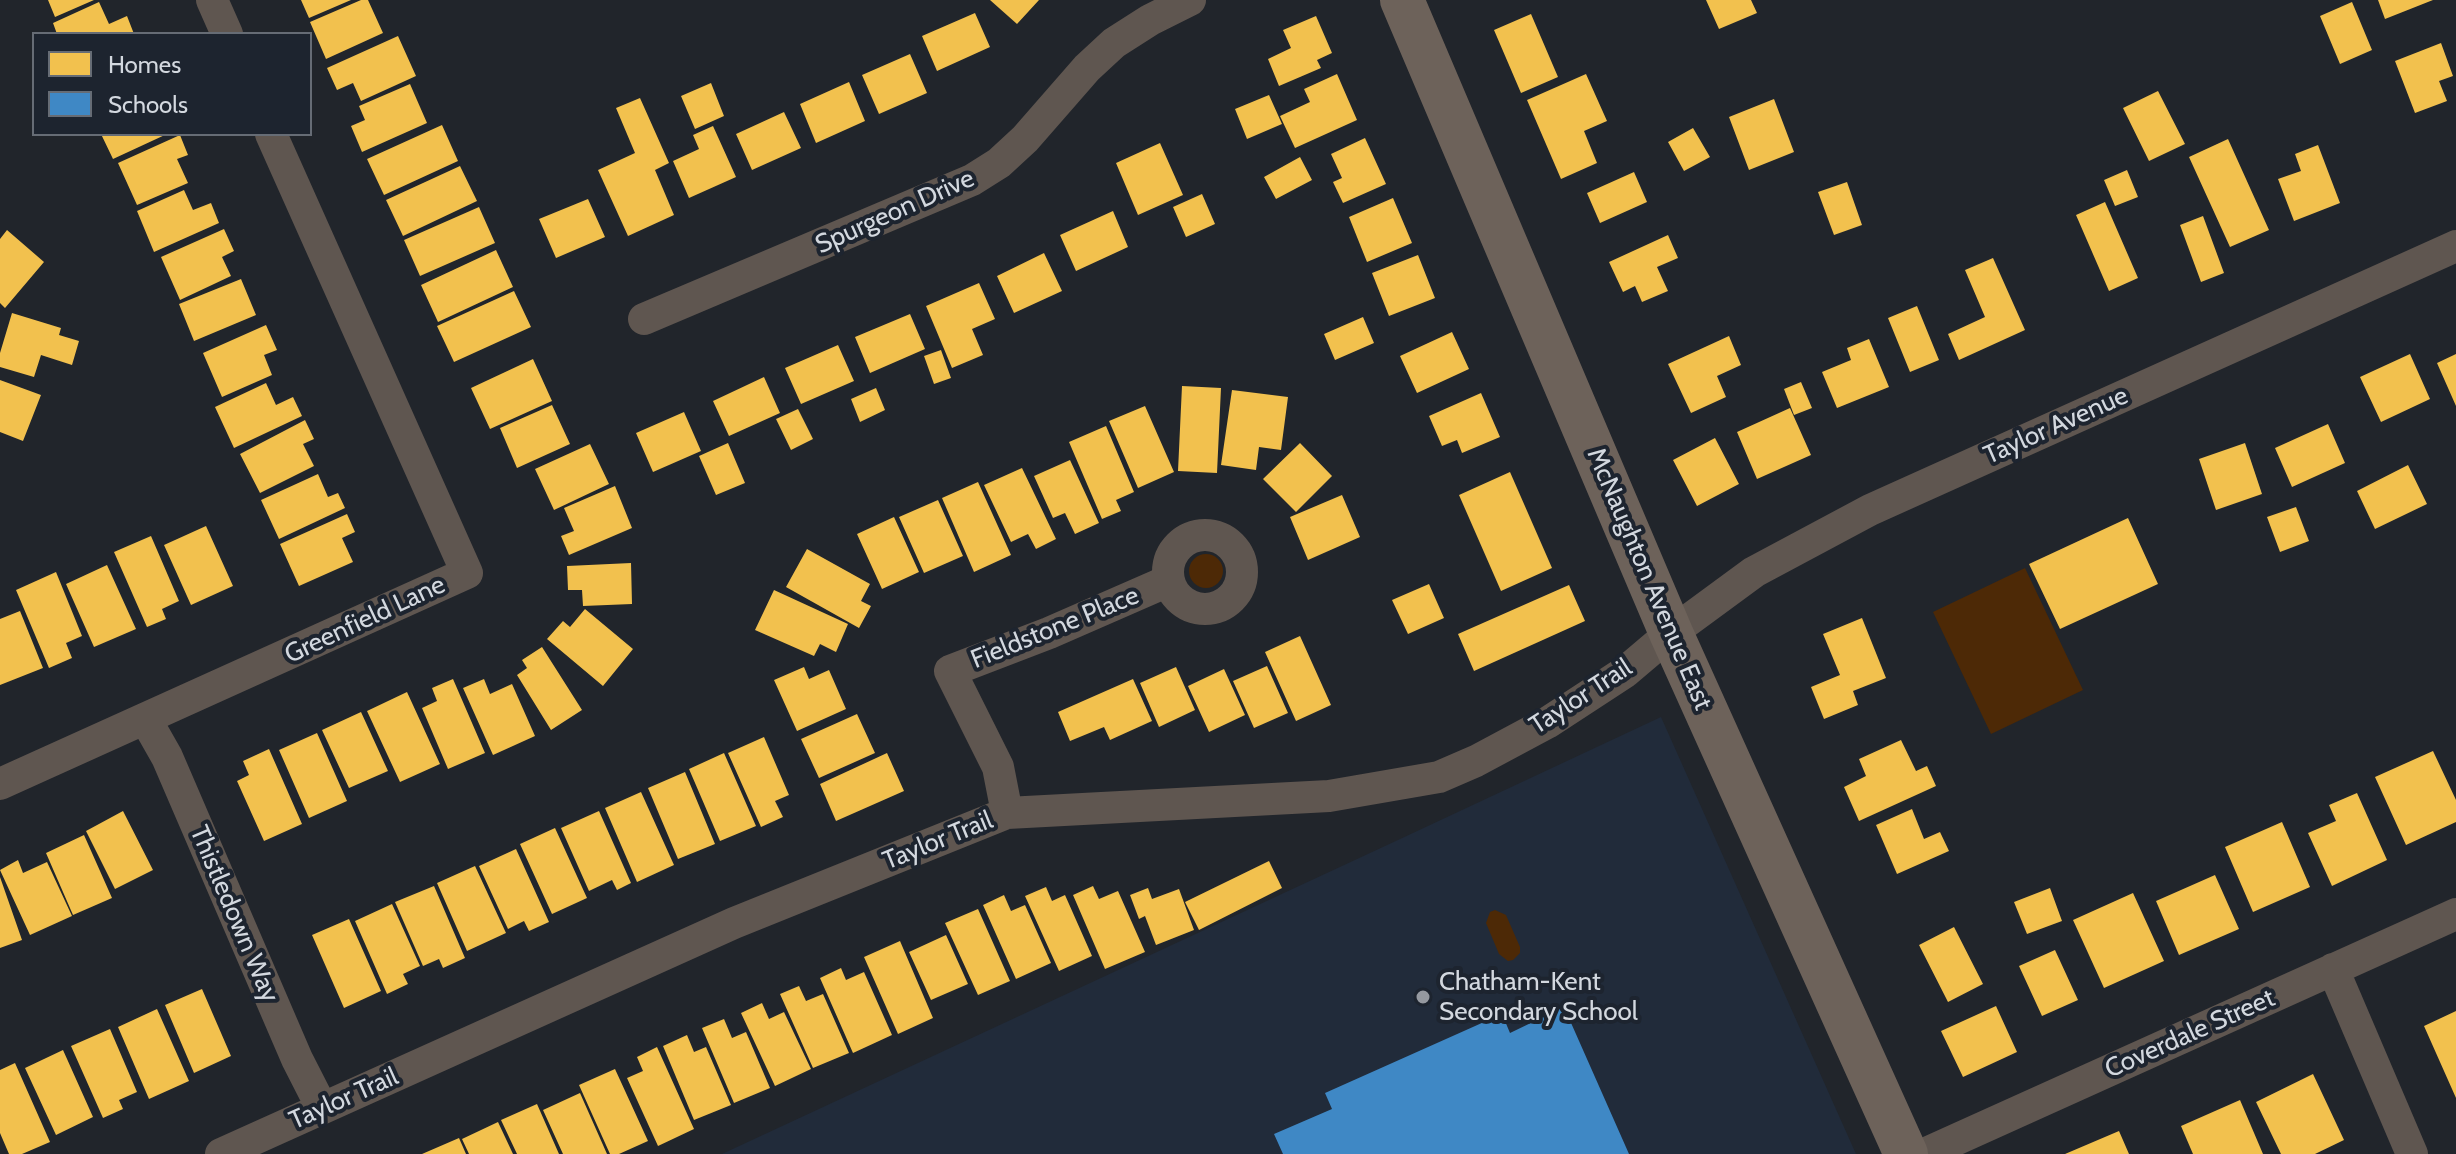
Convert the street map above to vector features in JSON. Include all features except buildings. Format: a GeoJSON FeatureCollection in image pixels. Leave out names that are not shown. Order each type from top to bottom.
{"type":"FeatureCollection","features":[{"type":"Feature","properties":{"kind":"main road","name":"McNaughton Avenue East"},"geometry":{"type":"LineString","coordinates":[[1405,1],[1671,633],[1906,1154]]}},
{"type":"Feature","properties":{"kind":"street"},"geometry":{"type":"LineString","coordinates":[[212,0],[226,32]]}},
{"type":"Feature","properties":{"kind":"street","name":"Spurgeon Drive"},"geometry":{"type":"LineString","coordinates":[[644,319],[972,180],[999,163],[1025,139],[1087,68],[1114,43],[1190,0]]}},
{"type":"Feature","properties":{"kind":"street","name":"Greenfield Lane"},"geometry":{"type":"LineString","coordinates":[[0,784],[467,573],[272,136]]}},
{"type":"Feature","properties":{"kind":"street","name":"Taylor Avenue"},"geometry":{"type":"LineString","coordinates":[[1671,633],[1754,572],[1870,510],[2456,246]]}},
{"type":"Feature","properties":{"kind":"street","name":"Fieldstone Place"},"geometry":{"type":"LineString","coordinates":[[1007,813],[998,767],[950,671],[1168,581]]}},
{"type":"Feature","properties":{"kind":"street","name":"Taylor Trail"},"geometry":{"type":"LineString","coordinates":[[221,1154],[734,923],[1007,813],[1329,796],[1439,777],[1547,723],[1625,672],[1671,633]]}},
{"type":"Feature","properties":{"kind":"street","name":"Thistledown Way"},"geometry":{"type":"LineString","coordinates":[[146,720],[167,757],[297,1059],[322,1108]]}},
{"type":"Feature","properties":{"kind":"street","name":"Coverdale Street"},"geometry":{"type":"LineString","coordinates":[[1924,1154],[2456,914]]}},
{"type":"Feature","properties":{"kind":"street"},"geometry":{"type":"LineString","coordinates":[[2333,969],[2412,1154]]}},
{"type":"Feature","properties":{"kind":"shaded area"},"geometry":{"type":"Polygon","coordinates":[[[1206,554],[1218,559],[1223,571],[1218,583],[1206,588],[1194,583],[1189,571],[1194,559],[1206,554]]]}},
{"type":"Feature","properties":{"kind":"shaded area"},"geometry":{"type":"Polygon","coordinates":[[[2025,568],[2083,690],[1991,734],[1933,612],[2025,568]]]}},
{"type":"Feature","properties":{"kind":"shaded area","name":"Chatham-Kent Secondary School"},"geometry":{"type":"Polygon","coordinates":[[[1661,717],[1856,1154],[722,1154],[1398,840],[1661,717]]]}},
{"type":"Feature","properties":{"kind":"shaded area"},"geometry":{"type":"Polygon","coordinates":[[[1495,910],[1506,915],[1520,947],[1520,953],[1513,960],[1508,961],[1499,954],[1486,923],[1490,912],[1495,910]]]}},
{"type":"Feature","properties":{"kind":"place","name":"Chatham-Kent Secondary School"},"geometry":{"type":"Point","coordinates":[1423,997]}}]}
